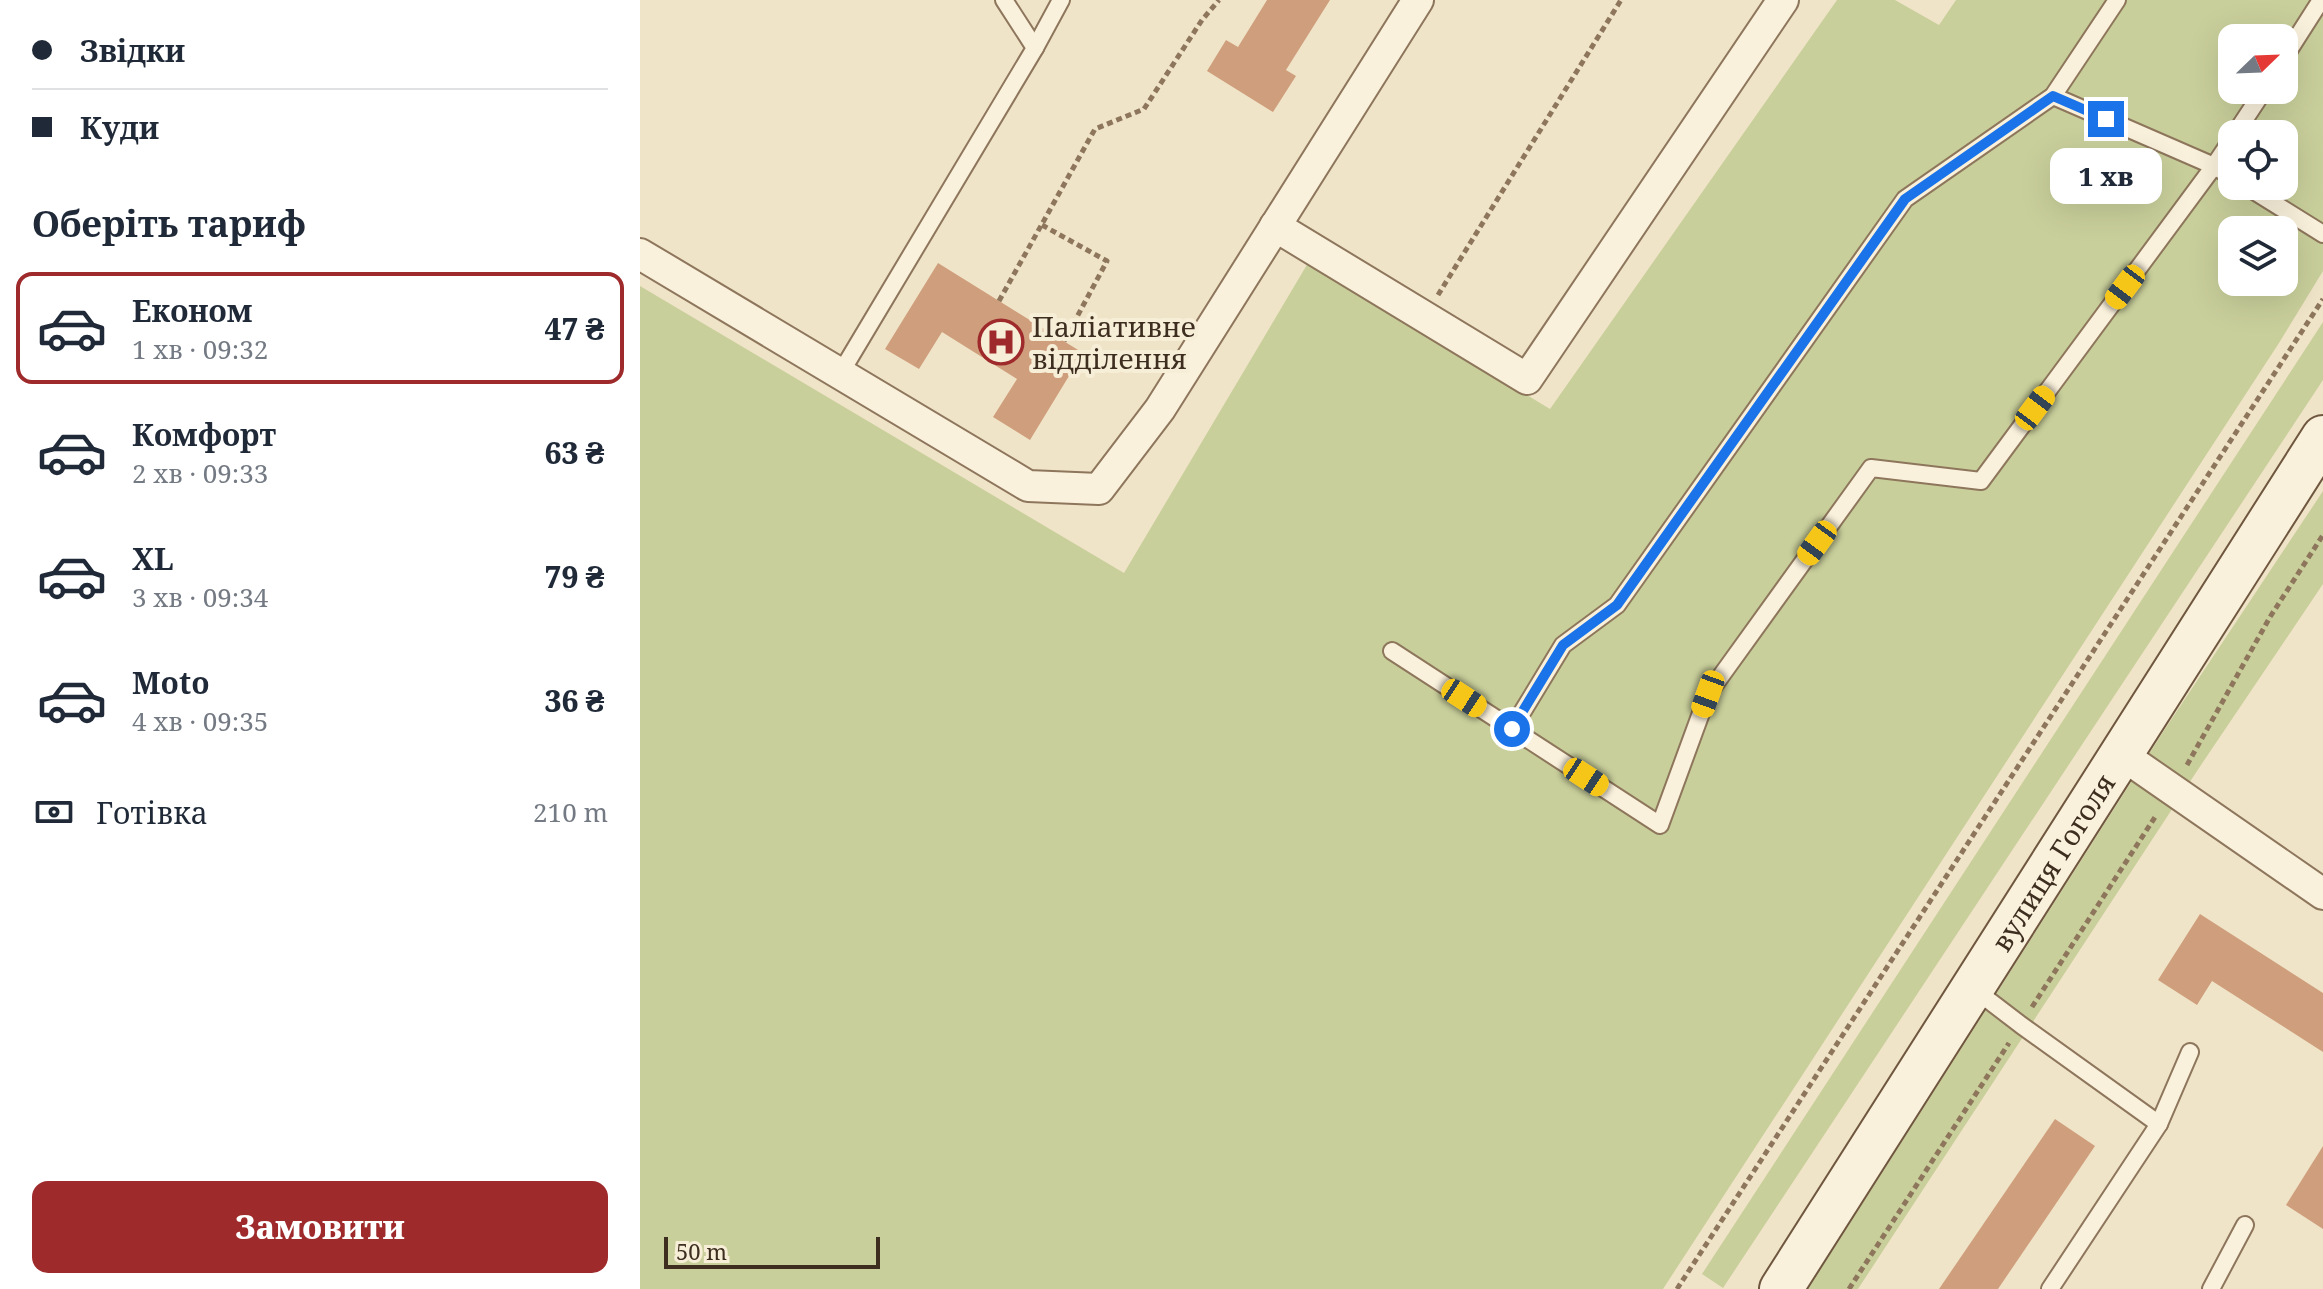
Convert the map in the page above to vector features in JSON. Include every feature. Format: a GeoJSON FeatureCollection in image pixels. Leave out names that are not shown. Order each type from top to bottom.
{"type":"FeatureCollection","features":[{"type":"Feature","properties":{"kind":"street"},"geometry":{"type":"LineString","coordinates":[[640,254],[1028,486],[1099,489],[1160,409],[1418,0]]}},
{"type":"Feature","properties":{"kind":"street"},"geometry":{"type":"LineString","coordinates":[[1275,226],[1527,379],[1783,0]]}},
{"type":"Feature","properties":{"kind":"street","name":"вулиця Гоголя"},"geometry":{"type":"LineString","coordinates":[[1781,1289],[2323,437]]}},
{"type":"Feature","properties":{"kind":"street"},"geometry":{"type":"LineString","coordinates":[[2121,754],[2323,894]]}},
{"type":"Feature","properties":{"kind":"lane"},"geometry":{"type":"LineString","coordinates":[[1004,0],[1035,48]]}},
{"type":"Feature","properties":{"kind":"lane"},"geometry":{"type":"LineString","coordinates":[[840,374],[1061,0]]}},
{"type":"Feature","properties":{"kind":"lane"},"geometry":{"type":"LineString","coordinates":[[1512,729],[1563,645],[1617,605],[1905,199],[2053,96],[2117,0]]}},
{"type":"Feature","properties":{"kind":"lane"},"geometry":{"type":"LineString","coordinates":[[2298,36],[2321,0]]}},
{"type":"Feature","properties":{"kind":"lane"},"geometry":{"type":"LineString","coordinates":[[2053,96],[2218,168]]}},
{"type":"Feature","properties":{"kind":"lane"},"geometry":{"type":"LineString","coordinates":[[1392,651],[1660,825],[1708,694],[1871,468],[1981,481],[2218,160]]}},
{"type":"Feature","properties":{"kind":"lane"},"geometry":{"type":"LineString","coordinates":[[2268,200],[2323,234]]}},
{"type":"Feature","properties":{"kind":"lane"},"geometry":{"type":"LineString","coordinates":[[1972,988],[2159,1124]]}},
{"type":"Feature","properties":{"kind":"lane"},"geometry":{"type":"LineString","coordinates":[[2050,1289],[2159,1124],[2190,1052]]}},
{"type":"Feature","properties":{"kind":"lane"},"geometry":{"type":"LineString","coordinates":[[2211,1289],[2245,1225]]}},
{"type":"Feature","properties":{"kind":"path"},"geometry":{"type":"LineString","coordinates":[[999,301],[1095,129],[1144,109],[1202,20],[1219,0]]}},
{"type":"Feature","properties":{"kind":"path"},"geometry":{"type":"LineString","coordinates":[[1425,317],[1621,0]]}},
{"type":"Feature","properties":{"kind":"path"},"geometry":{"type":"LineString","coordinates":[[1042,225],[1107,261],[1064,341]]}},
{"type":"Feature","properties":{"kind":"path"},"geometry":{"type":"LineString","coordinates":[[1677,1289],[2323,299]]}},
{"type":"Feature","properties":{"kind":"path"},"geometry":{"type":"LineString","coordinates":[[1849,1289],[2172,790],[2270,617],[2323,535]]}},
{"type":"Feature","properties":{"kind":"green space"},"geometry":{"type":"Polygon","coordinates":[[[1837,0],[1895,0],[1939,25],[1956,0],[2323,0],[2323,271],[1663,1289],[640,1289],[640,286],[1124,573],[1308,263],[1550,409],[1837,0]]]}},
{"type":"Feature","properties":{"kind":"green space"},"geometry":{"type":"Polygon","coordinates":[[[2323,322],[2323,380],[1723,1288],[1702,1274],[2323,322]]]}},
{"type":"Feature","properties":{"kind":"green space"},"geometry":{"type":"Polygon","coordinates":[[[2323,491],[2323,584],[1858,1289],[1808,1289],[2163,732],[2323,491]]]}},
{"type":"Feature","properties":{"kind":"building"},"geometry":{"type":"Polygon","coordinates":[[[1267,0],[1330,0],[1286,70],[1296,76],[1273,112],[1207,71],[1226,40],[1238,47],[1267,0]]]}},
{"type":"Feature","properties":{"kind":"building"},"geometry":{"type":"Polygon","coordinates":[[[938,263],[1083,353],[1030,440],[993,417],[1017,379],[942,332],[919,369],[885,349],[938,263]]]}},
{"type":"Feature","properties":{"kind":"building"},"geometry":{"type":"Polygon","coordinates":[[[2200,914],[2323,993],[2323,1052],[2212,981],[2197,1005],[2158,980],[2200,914]]]}},
{"type":"Feature","properties":{"kind":"building"},"geometry":{"type":"Polygon","coordinates":[[[2055,1119],[2095,1146],[1998,1289],[1939,1289],[2055,1119]]]}},
{"type":"Feature","properties":{"kind":"building"},"geometry":{"type":"Polygon","coordinates":[[[2323,1146],[2323,1229],[2286,1205],[2323,1146]]]}},
{"type":"Feature","properties":{"kind":"place","name":"Паліативне відділення"},"geometry":{"type":"Point","coordinates":[1001,342]}},
{"type":"Feature","properties":{"kind":"route"},"geometry":{"type":"LineString","coordinates":[[1512,729],[1563,645],[1617,605],[1905,199],[2053,96],[2106,119]]}}]}
